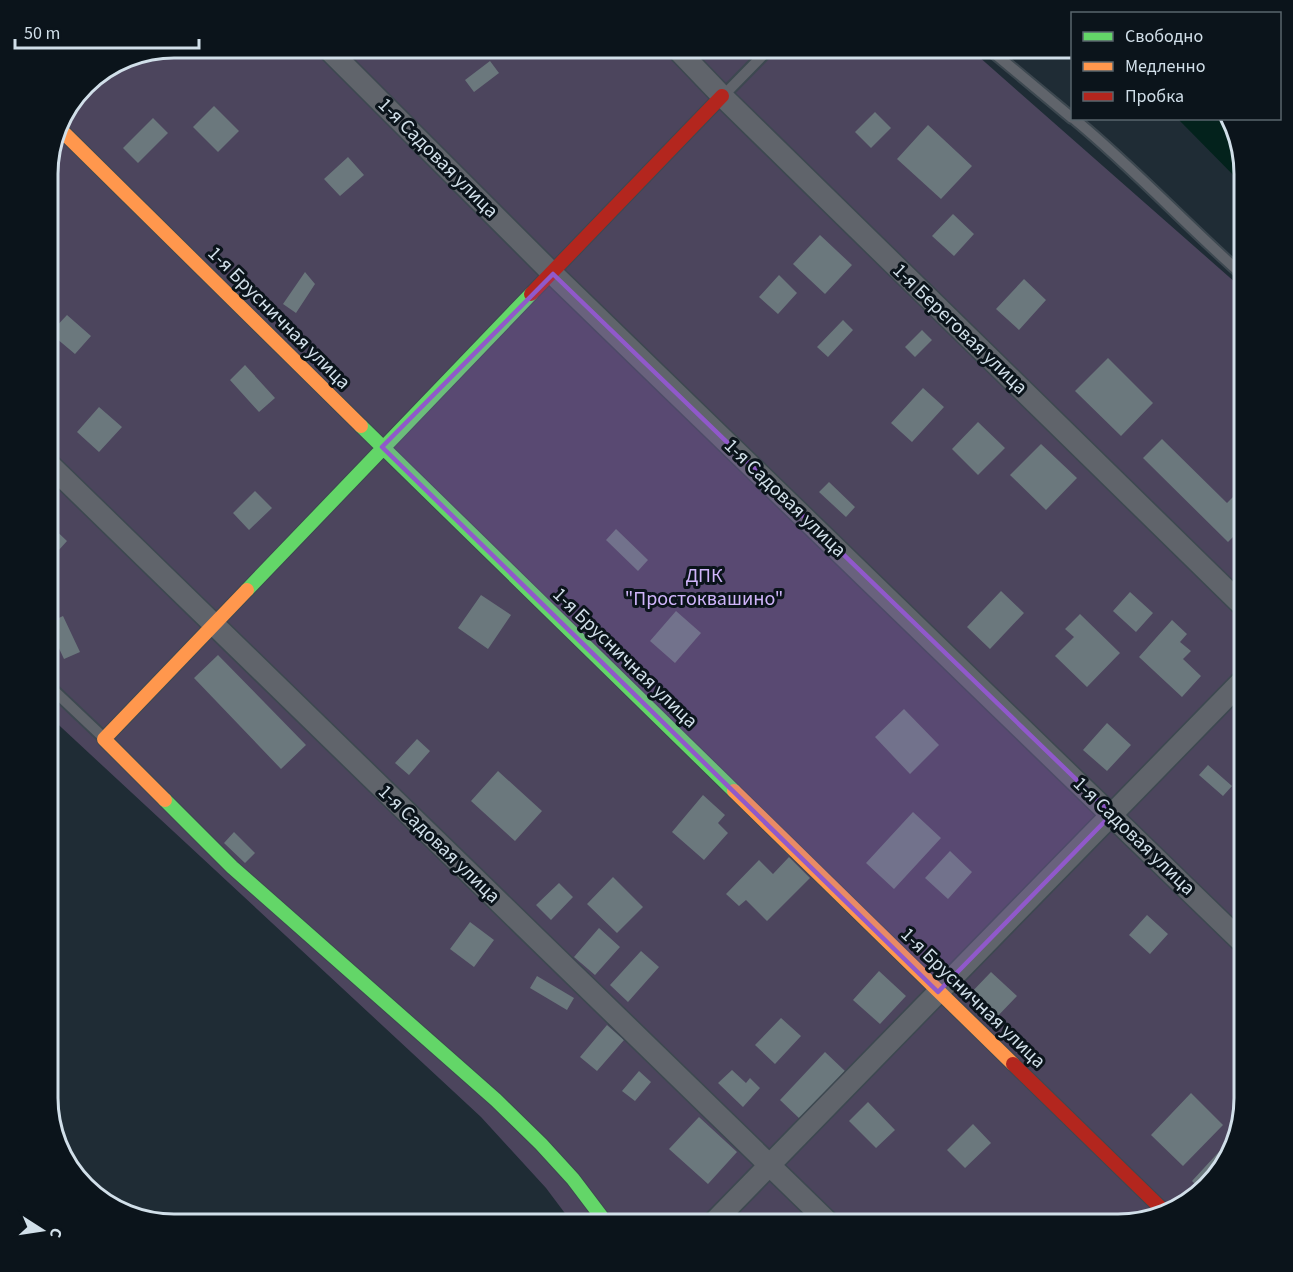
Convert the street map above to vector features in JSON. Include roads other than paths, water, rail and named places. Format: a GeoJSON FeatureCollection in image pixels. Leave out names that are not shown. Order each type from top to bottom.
{"type":"FeatureCollection","features":[{"type":"Feature","properties":{"kind":"street","name":"1-я Садовая улица"},"geometry":{"type":"LineString","coordinates":[[338,59],[553,274],[1234,934]]}},
{"type":"Feature","properties":{"kind":"street","name":"1-я Береговая улица"},"geometry":{"type":"LineString","coordinates":[[687,59],[1234,597]]}},
{"type":"Feature","properties":{"kind":"street"},"geometry":{"type":"LineString","coordinates":[[599,1214],[573,1179],[496,1100],[232,867],[104,739],[382,447],[553,274],[722,96]]}},
{"type":"Feature","properties":{"kind":"street","name":"1-я Брусничная улица"},"geometry":{"type":"LineString","coordinates":[[65,135],[1159,1206]]}},
{"type":"Feature","properties":{"kind":"street","name":"1-я Садовая улица"},"geometry":{"type":"LineString","coordinates":[[59,474],[820,1214]]}},
{"type":"Feature","properties":{"kind":"street"},"geometry":{"type":"LineString","coordinates":[[722,1214],[1234,689]]}},
{"type":"Feature","properties":{"kind":"lane"},"geometry":{"type":"LineString","coordinates":[[722,96],[759,59]]}},
{"type":"Feature","properties":{"kind":"lane"},"geometry":{"type":"LineString","coordinates":[[1001,59],[1071,116]]}},
{"type":"Feature","properties":{"kind":"lane"},"geometry":{"type":"LineString","coordinates":[[1075,120],[1109,148],[1234,267]]}},
{"type":"Feature","properties":{"kind":"lane"},"geometry":{"type":"LineString","coordinates":[[58,695],[104,739]]}},
{"type":"Feature","properties":{"kind":"park label","name":"ДПК \"Простоквашино\""},"geometry":{"type":"Point","coordinates":[704,588]}}]}
